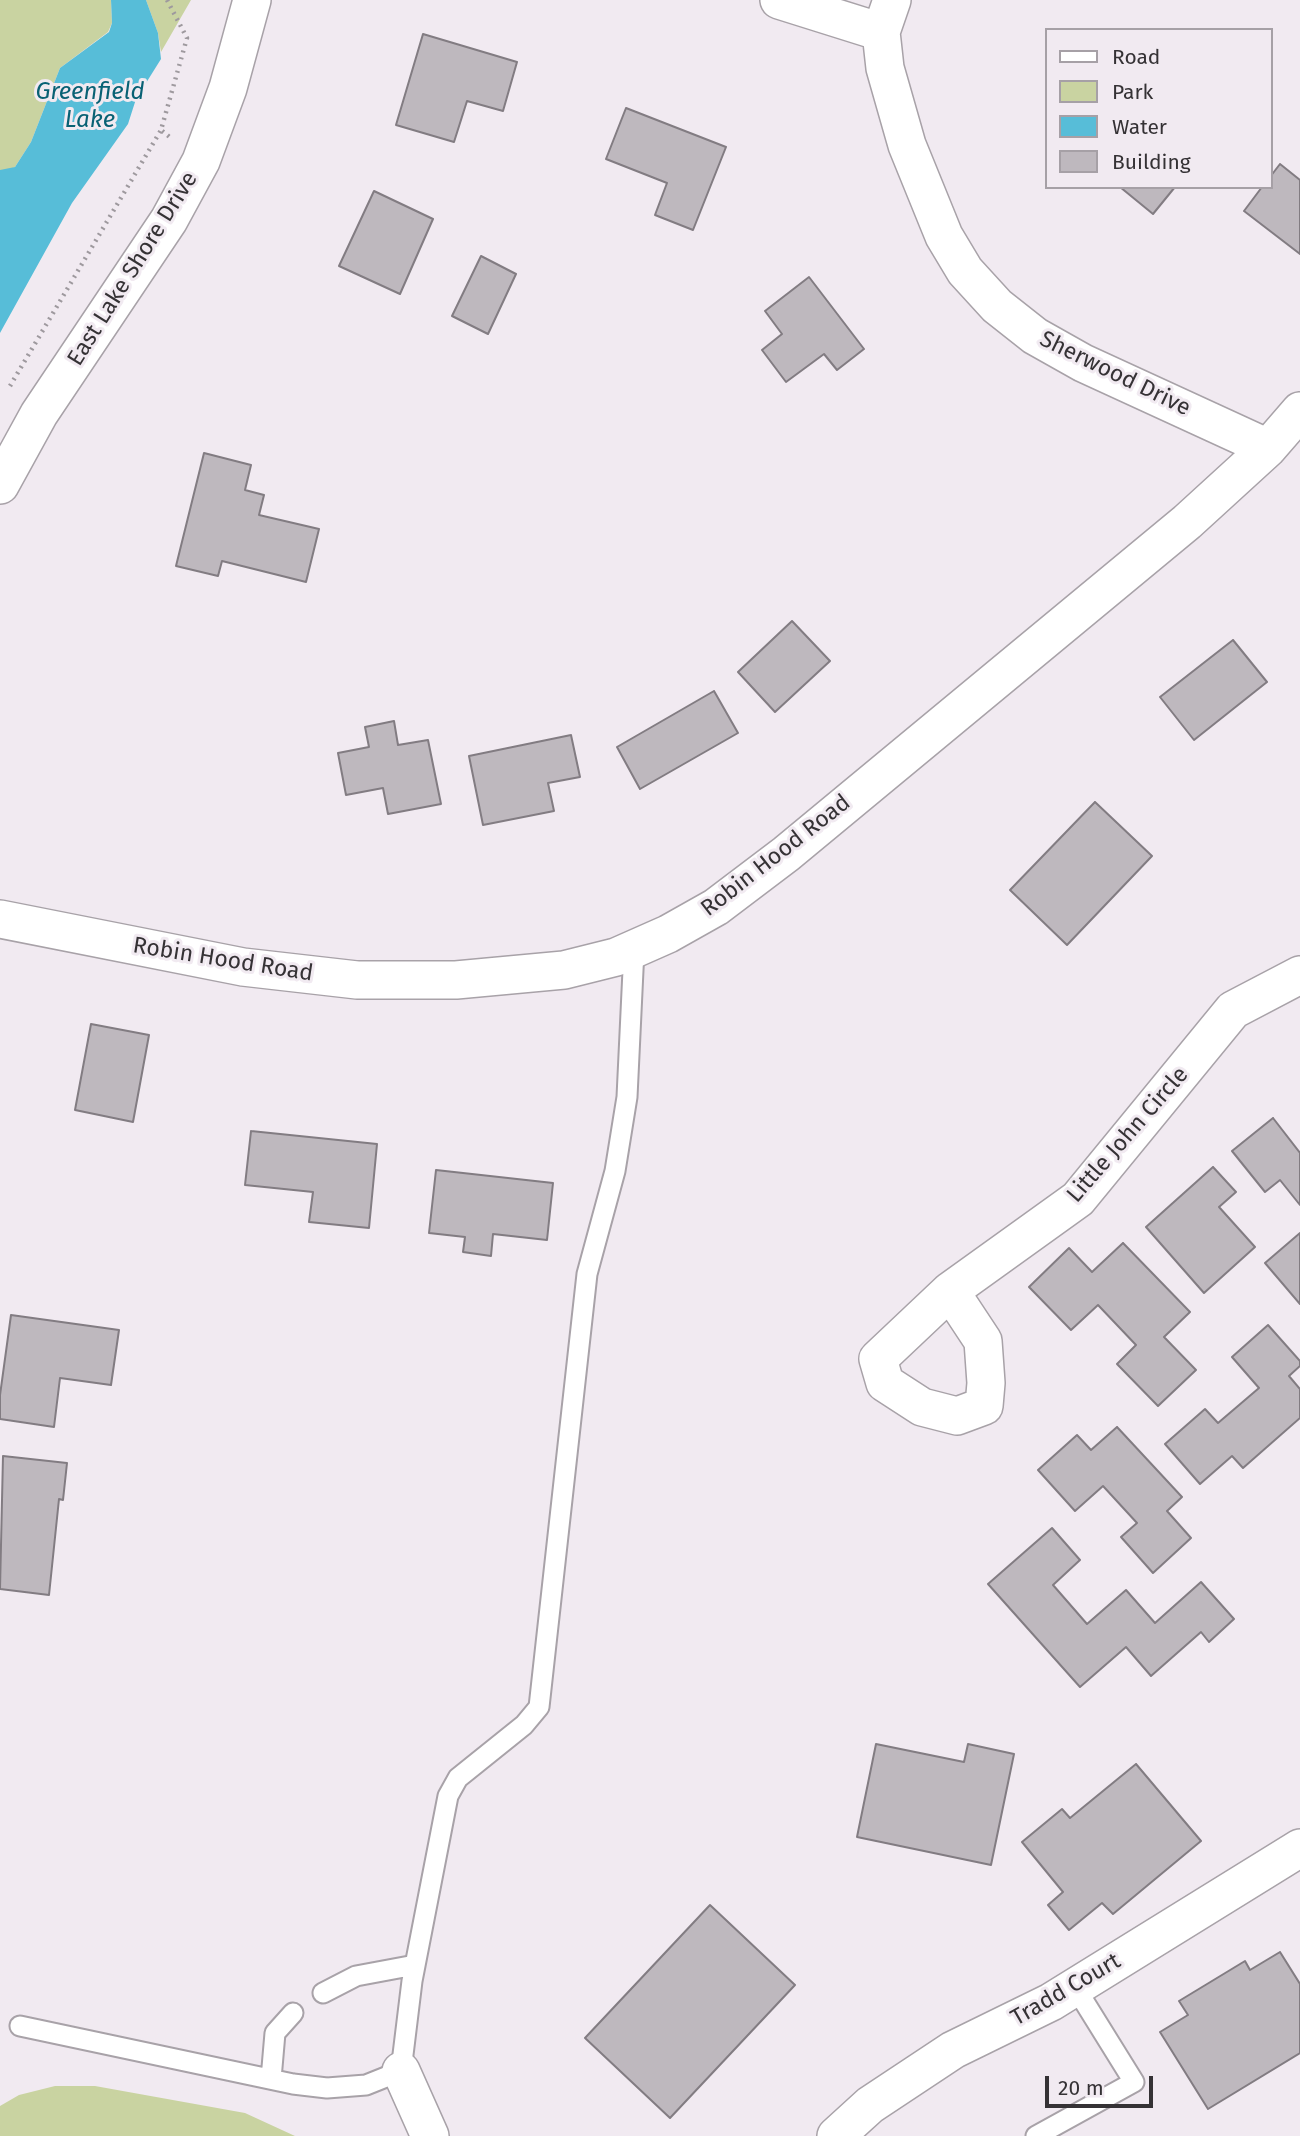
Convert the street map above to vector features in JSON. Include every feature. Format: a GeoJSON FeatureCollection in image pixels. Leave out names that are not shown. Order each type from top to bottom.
{"type":"FeatureCollection","features":[{"type":"Feature","properties":{"kind":"street","name":"East Lake Shore Drive"},"geometry":{"type":"LineString","coordinates":[[0,485],[39,414],[169,220],[201,161],[228,88],[253,0]]}},
{"type":"Feature","properties":{"kind":"street","name":"Sherwood Drive"},"geometry":{"type":"LineString","coordinates":[[779,0],[887,16],[884,68],[907,145],[944,236],[973,280],[998,306],[1035,336],[1083,363],[1268,448]]}},
{"type":"Feature","properties":{"kind":"street","name":"Robin Hood Road"},"geometry":{"type":"LineString","coordinates":[[0,919],[243,967],[357,980],[456,980],[564,970],[634,949],[668,934],[716,907],[786,854],[1187,522],[1268,448],[1300,411]]}},
{"type":"Feature","properties":{"kind":"street","name":"Little John Circle"},"geometry":{"type":"LineString","coordinates":[[950,1291],[1078,1199],[1233,1010],[1300,975]]}},
{"type":"Feature","properties":{"kind":"street","name":"Tradd Court"},"geometry":{"type":"LineString","coordinates":[[835,2136],[870,2105],[953,2050],[1075,1987],[1300,1848]]}},
{"type":"Feature","properties":{"kind":"street"},"geometry":{"type":"LineString","coordinates":[[401,2071],[430,2136]]}},
{"type":"Feature","properties":{"kind":"lane"},"geometry":{"type":"LineString","coordinates":[[20,2026],[271,2079],[327,2088],[366,2085],[401,2071],[415,1965],[448,1797],[458,1778],[524,1725],[539,1707],[587,1274],[615,1171],[627,1097],[634,949]]}},
{"type":"Feature","properties":{"kind":"lane"},"geometry":{"type":"LineString","coordinates":[[323,1993],[356,1976],[415,1965]]}},
{"type":"Feature","properties":{"kind":"lane"},"geometry":{"type":"LineString","coordinates":[[1036,2136],[1134,2082],[1075,1987]]}},
{"type":"Feature","properties":{"kind":"lane"},"geometry":{"type":"LineString","coordinates":[[271,2079],[275,2033],[293,2013]]}},
{"type":"Feature","properties":{"kind":"path"},"geometry":{"type":"LineString","coordinates":[[5,396],[160,130],[187,38],[167,0]]}},
{"type":"Feature","properties":{"kind":"path"},"geometry":{"type":"LineString","coordinates":[[160,130],[201,161]]}},
{"type":"Feature","properties":{"kind":"green space"},"geometry":{"type":"Polygon","coordinates":[[[0,0],[111,0],[112,23],[108,32],[60,68],[31,142],[15,167],[7,171],[0,170],[0,0]]]}},
{"type":"Feature","properties":{"kind":"green space"},"geometry":{"type":"Polygon","coordinates":[[[146,0],[191,0],[161,52],[158,33],[146,0]]]}},
{"type":"Feature","properties":{"kind":"green space"},"geometry":{"type":"Polygon","coordinates":[[[55,2086],[95,2086],[245,2113],[295,2136],[0,2136],[0,2106],[19,2095],[55,2086]]]}},
{"type":"Feature","properties":{"kind":"water","name":"Greenfield Lake"},"geometry":{"type":"Polygon","coordinates":[[[111,0],[146,0],[158,33],[161,59],[136,99],[128,124],[72,203],[0,333],[0,170],[15,167],[31,142],[60,68],[109,32],[112,23],[111,0]]]}},
{"type":"Feature","properties":{"kind":"building"},"geometry":{"type":"Polygon","coordinates":[[[423,34],[517,62],[503,111],[467,101],[454,142],[396,125],[423,34]]]}},
{"type":"Feature","properties":{"kind":"building"},"geometry":{"type":"Polygon","coordinates":[[[626,108],[726,147],[693,230],[655,215],[667,183],[606,159],[626,108]]]}},
{"type":"Feature","properties":{"kind":"building"},"geometry":{"type":"Polygon","coordinates":[[[1280,164],[1300,180],[1300,254],[1244,211],[1260,189],[1272,189],[1272,174],[1280,164]]]}},
{"type":"Feature","properties":{"kind":"building"},"geometry":{"type":"Polygon","coordinates":[[[1122,189],[1173,189],[1153,214],[1122,189]]]}},
{"type":"Feature","properties":{"kind":"building"},"geometry":{"type":"Polygon","coordinates":[[[374,191],[433,219],[400,294],[339,266],[374,191]]]}},
{"type":"Feature","properties":{"kind":"building"},"geometry":{"type":"Polygon","coordinates":[[[481,256],[516,274],[488,334],[452,316],[481,256]]]}},
{"type":"Feature","properties":{"kind":"building"},"geometry":{"type":"Polygon","coordinates":[[[809,277],[864,349],[837,370],[824,354],[786,382],[762,350],[782,334],[765,311],[809,277]]]}},
{"type":"Feature","properties":{"kind":"building"},"geometry":{"type":"Polygon","coordinates":[[[204,453],[251,465],[245,490],[264,495],[259,515],[319,529],[306,582],[222,561],[218,576],[176,566],[204,453]]]}},
{"type":"Feature","properties":{"kind":"building"},"geometry":{"type":"Polygon","coordinates":[[[792,621],[830,661],[775,712],[738,672],[792,621]]]}},
{"type":"Feature","properties":{"kind":"building"},"geometry":{"type":"Polygon","coordinates":[[[1233,640],[1267,682],[1194,740],[1160,697],[1233,640]]]}},
{"type":"Feature","properties":{"kind":"building"},"geometry":{"type":"Polygon","coordinates":[[[714,691],[738,733],[640,789],[617,747],[714,691]]]}},
{"type":"Feature","properties":{"kind":"building"},"geometry":{"type":"Polygon","coordinates":[[[394,721],[398,745],[428,740],[441,804],[388,814],[383,788],[346,795],[338,753],[369,747],[365,727],[394,721]]]}},
{"type":"Feature","properties":{"kind":"building"},"geometry":{"type":"Polygon","coordinates":[[[571,735],[580,777],[548,783],[554,811],[483,825],[469,756],[571,735]]]}},
{"type":"Feature","properties":{"kind":"building"},"geometry":{"type":"Polygon","coordinates":[[[1095,802],[1152,856],[1067,945],[1010,890],[1095,802]]]}},
{"type":"Feature","properties":{"kind":"building"},"geometry":{"type":"Polygon","coordinates":[[[91,1024],[149,1035],[133,1122],[75,1110],[91,1024]]]}},
{"type":"Feature","properties":{"kind":"building"},"geometry":{"type":"Polygon","coordinates":[[[1273,1118],[1300,1153],[1300,1205],[1280,1180],[1265,1192],[1232,1151],[1273,1118]]]}},
{"type":"Feature","properties":{"kind":"building"},"geometry":{"type":"Polygon","coordinates":[[[251,1131],[377,1144],[369,1228],[309,1222],[313,1192],[245,1185],[251,1131]]]}},
{"type":"Feature","properties":{"kind":"building"},"geometry":{"type":"Polygon","coordinates":[[[1213,1167],[1236,1192],[1219,1207],[1255,1247],[1204,1293],[1146,1227],[1213,1167]]]}},
{"type":"Feature","properties":{"kind":"building"},"geometry":{"type":"Polygon","coordinates":[[[436,1170],[553,1183],[547,1240],[493,1234],[491,1256],[463,1252],[465,1237],[429,1233],[436,1170]]]}},
{"type":"Feature","properties":{"kind":"building"},"geometry":{"type":"Polygon","coordinates":[[[1300,1233],[1300,1304],[1265,1263],[1300,1233]]]}},
{"type":"Feature","properties":{"kind":"building"},"geometry":{"type":"Polygon","coordinates":[[[1123,1243],[1190,1312],[1164,1337],[1196,1370],[1158,1406],[1117,1364],[1136,1345],[1098,1305],[1071,1330],[1029,1287],[1069,1248],[1092,1272],[1123,1243]]]}},
{"type":"Feature","properties":{"kind":"building"},"geometry":{"type":"Polygon","coordinates":[[[11,1315],[119,1330],[111,1385],[60,1378],[54,1427],[0,1419],[0,1395],[11,1315]]]}},
{"type":"Feature","properties":{"kind":"building"},"geometry":{"type":"Polygon","coordinates":[[[1268,1325],[1300,1361],[1300,1366],[1289,1376],[1300,1389],[1300,1418],[1243,1468],[1232,1456],[1200,1484],[1165,1444],[1205,1409],[1218,1423],[1259,1388],[1232,1357],[1268,1325]]]}},
{"type":"Feature","properties":{"kind":"building"},"geometry":{"type":"Polygon","coordinates":[[[1117,1427],[1182,1497],[1167,1511],[1191,1538],[1153,1573],[1121,1537],[1137,1523],[1103,1486],[1075,1511],[1038,1470],[1077,1435],[1091,1450],[1117,1427]]]}},
{"type":"Feature","properties":{"kind":"building"},"geometry":{"type":"Polygon","coordinates":[[[3,1456],[67,1463],[63,1500],[59,1499],[49,1595],[0,1589],[3,1456]]]}},
{"type":"Feature","properties":{"kind":"building"},"geometry":{"type":"Polygon","coordinates":[[[1052,1528],[1080,1560],[1053,1585],[1087,1624],[1126,1590],[1155,1623],[1201,1582],[1234,1619],[1209,1642],[1201,1632],[1151,1676],[1126,1647],[1080,1687],[988,1584],[1052,1528]]]}},
{"type":"Feature","properties":{"kind":"building"},"geometry":{"type":"Polygon","coordinates":[[[876,1744],[964,1762],[968,1744],[1014,1754],[991,1865],[857,1837],[876,1744]]]}},
{"type":"Feature","properties":{"kind":"building"},"geometry":{"type":"Polygon","coordinates":[[[1136,1764],[1201,1841],[1113,1914],[1102,1903],[1069,1930],[1048,1905],[1063,1892],[1022,1842],[1062,1809],[1070,1818],[1136,1764]]]}},
{"type":"Feature","properties":{"kind":"building"},"geometry":{"type":"Polygon","coordinates":[[[710,1905],[795,1985],[670,2118],[585,2038],[710,1905]]]}},
{"type":"Feature","properties":{"kind":"building"},"geometry":{"type":"Polygon","coordinates":[[[1280,1952],[1300,1984],[1300,2053],[1208,2109],[1160,2032],[1188,2015],[1179,2001],[1245,1961],[1250,1970],[1280,1952]]]}}]}
